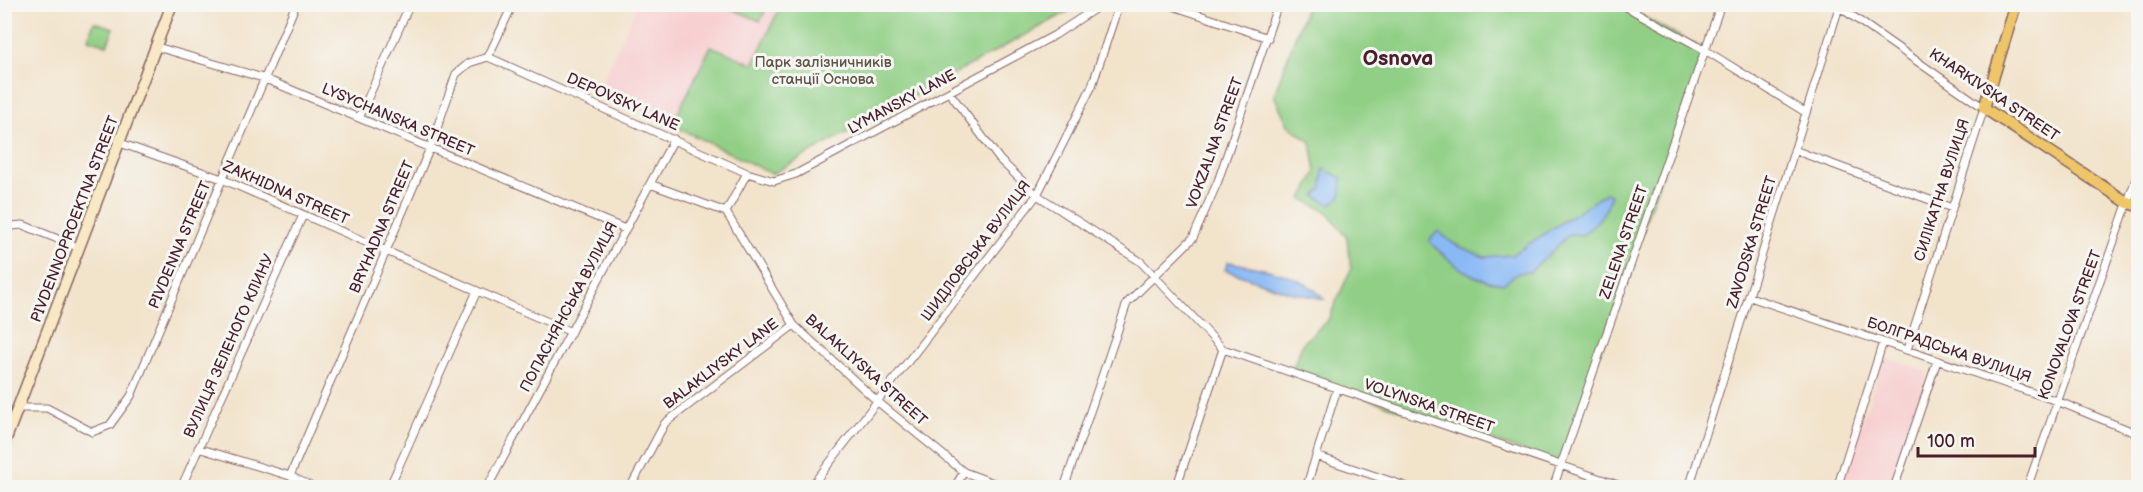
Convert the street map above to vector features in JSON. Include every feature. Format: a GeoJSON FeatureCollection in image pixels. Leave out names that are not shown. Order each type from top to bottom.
{"type":"FeatureCollection","features":[{"type":"Feature","properties":{"kind":"main road","name":"PIVDENNOPROEKTNA STREET"},"geometry":{"type":"LineString","coordinates":[[4,444],[9,418],[18,408],[172,4]]}},
{"type":"Feature","properties":{"kind":"main road","name":"СИЛІКАТНА ВУЛИЦЯ"},"geometry":{"type":"LineString","coordinates":[[1984,108],[2016,4]]}},
{"type":"Feature","properties":{"kind":"main road","name":"KHARKIVSKA STREET"},"geometry":{"type":"LineString","coordinates":[[1984,108],[2133,204]]}},
{"type":"Feature","properties":{"kind":"street","name":"PIVDENNA STREET"},"geometry":{"type":"LineString","coordinates":[[18,408],[47,408],[92,432],[110,425],[131,396],[296,4]]}},
{"type":"Feature","properties":{"kind":"street"},"geometry":{"type":"LineString","coordinates":[[359,118],[410,4]]}},
{"type":"Feature","properties":{"kind":"street"},"geometry":{"type":"LineString","coordinates":[[488,57],[513,4]]}},
{"type":"Feature","properties":{"kind":"street","name":"LYMANSKY LANE"},"geometry":{"type":"LineString","coordinates":[[747,173],[774,181],[784,178],[1055,35],[1102,4]]}},
{"type":"Feature","properties":{"kind":"street","name":"ШИДЛОВСЬКА ВУЛИЦЯ"},"geometry":{"type":"LineString","coordinates":[[810,488],[1037,195],[1092,86],[1119,4]]}},
{"type":"Feature","properties":{"kind":"street"},"geometry":{"type":"LineString","coordinates":[[1167,4],[1268,38]]}},
{"type":"Feature","properties":{"kind":"street","name":"VOKZALNA STREET"},"geometry":{"type":"LineString","coordinates":[[1064,488],[1127,303],[1193,238],[1218,181],[1278,4]]}},
{"type":"Feature","properties":{"kind":"street"},"geometry":{"type":"LineString","coordinates":[[1621,4],[1705,50],[1805,112]]}},
{"type":"Feature","properties":{"kind":"street","name":"ZELENA STREET"},"geometry":{"type":"LineString","coordinates":[[1553,488],[1721,4]]}},
{"type":"Feature","properties":{"kind":"street","name":"KHARKIVSKA STREET"},"geometry":{"type":"LineString","coordinates":[[1839,5],[1984,108]]}},
{"type":"Feature","properties":{"kind":"street","name":"ZAVODSKA STREET"},"geometry":{"type":"LineString","coordinates":[[1689,488],[1839,5]]}},
{"type":"Feature","properties":{"kind":"street","name":"LYSYCHANSKA STREET"},"geometry":{"type":"LineString","coordinates":[[156,47],[264,78],[625,229]]}},
{"type":"Feature","properties":{"kind":"street","name":"DEPOVSKY LANE"},"geometry":{"type":"LineString","coordinates":[[488,57],[747,173]]}},
{"type":"Feature","properties":{"kind":"street","name":"BRYHADNA STREET"},"geometry":{"type":"LineString","coordinates":[[290,476],[430,148],[456,74],[469,63],[488,57]]}},
{"type":"Feature","properties":{"kind":"street"},"geometry":{"type":"LineString","coordinates":[[949,92],[1000,160],[1037,195],[1140,262],[1223,349],[1176,488]]}},
{"type":"Feature","properties":{"kind":"street","name":"СИЛІКАТНА ВУЛИЦЯ"},"geometry":{"type":"LineString","coordinates":[[1907,350],[1984,108]]}},
{"type":"Feature","properties":{"kind":"street","name":"ПОПАСНЯНСЬКА ВУЛИЦЯ"},"geometry":{"type":"LineString","coordinates":[[487,488],[674,139]]}},
{"type":"Feature","properties":{"kind":"street","name":"ZAKHIDNA STREET"},"geometry":{"type":"LineString","coordinates":[[120,143],[222,179],[571,332]]}},
{"type":"Feature","properties":{"kind":"street"},"geometry":{"type":"LineString","coordinates":[[1794,150],[1952,208]]}},
{"type":"Feature","properties":{"kind":"street","name":"KONOVALOVA STREET"},"geometry":{"type":"LineString","coordinates":[[2027,488],[2057,401],[2133,204],[2139,172]]}},
{"type":"Feature","properties":{"kind":"street"},"geometry":{"type":"LineString","coordinates":[[650,184],[726,212],[747,173]]}},
{"type":"Feature","properties":{"kind":"street","name":"BALAKLIYSKA STREET"},"geometry":{"type":"LineString","coordinates":[[726,212],[794,325],[878,402],[964,472],[1007,488]]}},
{"type":"Feature","properties":{"kind":"street","name":"ВУЛИЦЯ ЗЕЛЕНОГО КЛИНУ"},"geometry":{"type":"LineString","coordinates":[[181,488],[303,215]]}},
{"type":"Feature","properties":{"kind":"street"},"geometry":{"type":"LineString","coordinates":[[4,234],[11,226],[23,225],[80,248]]}},
{"type":"Feature","properties":{"kind":"street"},"geometry":{"type":"LineString","coordinates":[[388,488],[477,291]]}},
{"type":"Feature","properties":{"kind":"street","name":"БОЛГРАДСЬКА ВУЛИЦЯ"},"geometry":{"type":"LineString","coordinates":[[1750,297],[2057,401],[2139,434]]}},
{"type":"Feature","properties":{"kind":"street","name":"BALAKLIYSKY LANE"},"geometry":{"type":"LineString","coordinates":[[630,488],[665,423],[794,325]]}},
{"type":"Feature","properties":{"kind":"street"},"geometry":{"type":"LineString","coordinates":[[1836,488],[1883,342]]}},
{"type":"Feature","properties":{"kind":"street","name":"VOLYNSKA STREET"},"geometry":{"type":"LineString","coordinates":[[1223,349],[1627,488]]}},
{"type":"Feature","properties":{"kind":"street"},"geometry":{"type":"LineString","coordinates":[[1894,488],[1937,361]]}},
{"type":"Feature","properties":{"kind":"street"},"geometry":{"type":"LineString","coordinates":[[1306,488],[1337,389]]}},
{"type":"Feature","properties":{"kind":"street"},"geometry":{"type":"LineString","coordinates":[[198,448],[290,476],[315,488]]}},
{"type":"Feature","properties":{"kind":"street"},"geometry":{"type":"LineString","coordinates":[[1317,456],[1411,488]]}},
{"type":"Feature","properties":{"kind":"street"},"geometry":{"type":"LineString","coordinates":[[954,488],[964,472]]}},
{"type":"Feature","properties":{"kind":"shaded area"},"geometry":{"type":"Polygon","coordinates":[[[637,5],[782,5],[753,64],[711,46],[672,125],[597,92],[637,5]]]}},
{"type":"Feature","properties":{"kind":"shaded area"},"geometry":{"type":"Polygon","coordinates":[[[1884,357],[1928,372],[1889,487],[1840,488],[1884,357]]]}},
{"type":"Feature","properties":{"kind":"green space","name":"Парк залізничників станції Основа"},"geometry":{"type":"Polygon","coordinates":[[[781,4],[1080,5],[772,174],[672,125],[711,46],[753,64],[781,4]]]}},
{"type":"Feature","properties":{"kind":"green space"},"geometry":{"type":"Polygon","coordinates":[[[723,5],[768,5],[760,21],[723,5]]]}},
{"type":"Feature","properties":{"kind":"green space"},"geometry":{"type":"Polygon","coordinates":[[[1307,5],[1621,5],[1705,50],[1561,464],[1291,373],[1303,343],[1328,320],[1351,269],[1347,238],[1328,212],[1302,199],[1316,172],[1311,142],[1288,125],[1274,95],[1307,5]]]}},
{"type":"Feature","properties":{"kind":"green space"},"geometry":{"type":"Polygon","coordinates":[[[94,22],[114,28],[107,45],[88,39],[94,22]]]}},
{"type":"Feature","properties":{"kind":"water"},"geometry":{"type":"Polygon","coordinates":[[[1323,169],[1342,178],[1341,196],[1331,205],[1315,196],[1322,188],[1323,169]]]}},
{"type":"Feature","properties":{"kind":"water"},"geometry":{"type":"Polygon","coordinates":[[[1606,193],[1611,195],[1607,207],[1597,222],[1583,235],[1570,234],[1530,272],[1518,273],[1503,284],[1471,275],[1429,241],[1438,231],[1454,244],[1484,257],[1512,255],[1606,193]]]}},
{"type":"Feature","properties":{"kind":"water"},"geometry":{"type":"Polygon","coordinates":[[[1228,262],[1266,269],[1292,277],[1315,290],[1324,299],[1289,292],[1225,270],[1228,262]]]}},
{"type":"Feature","properties":{"kind":"district","name":"Osnova"},"geometry":{"type":"Point","coordinates":[1398,58]}}]}
